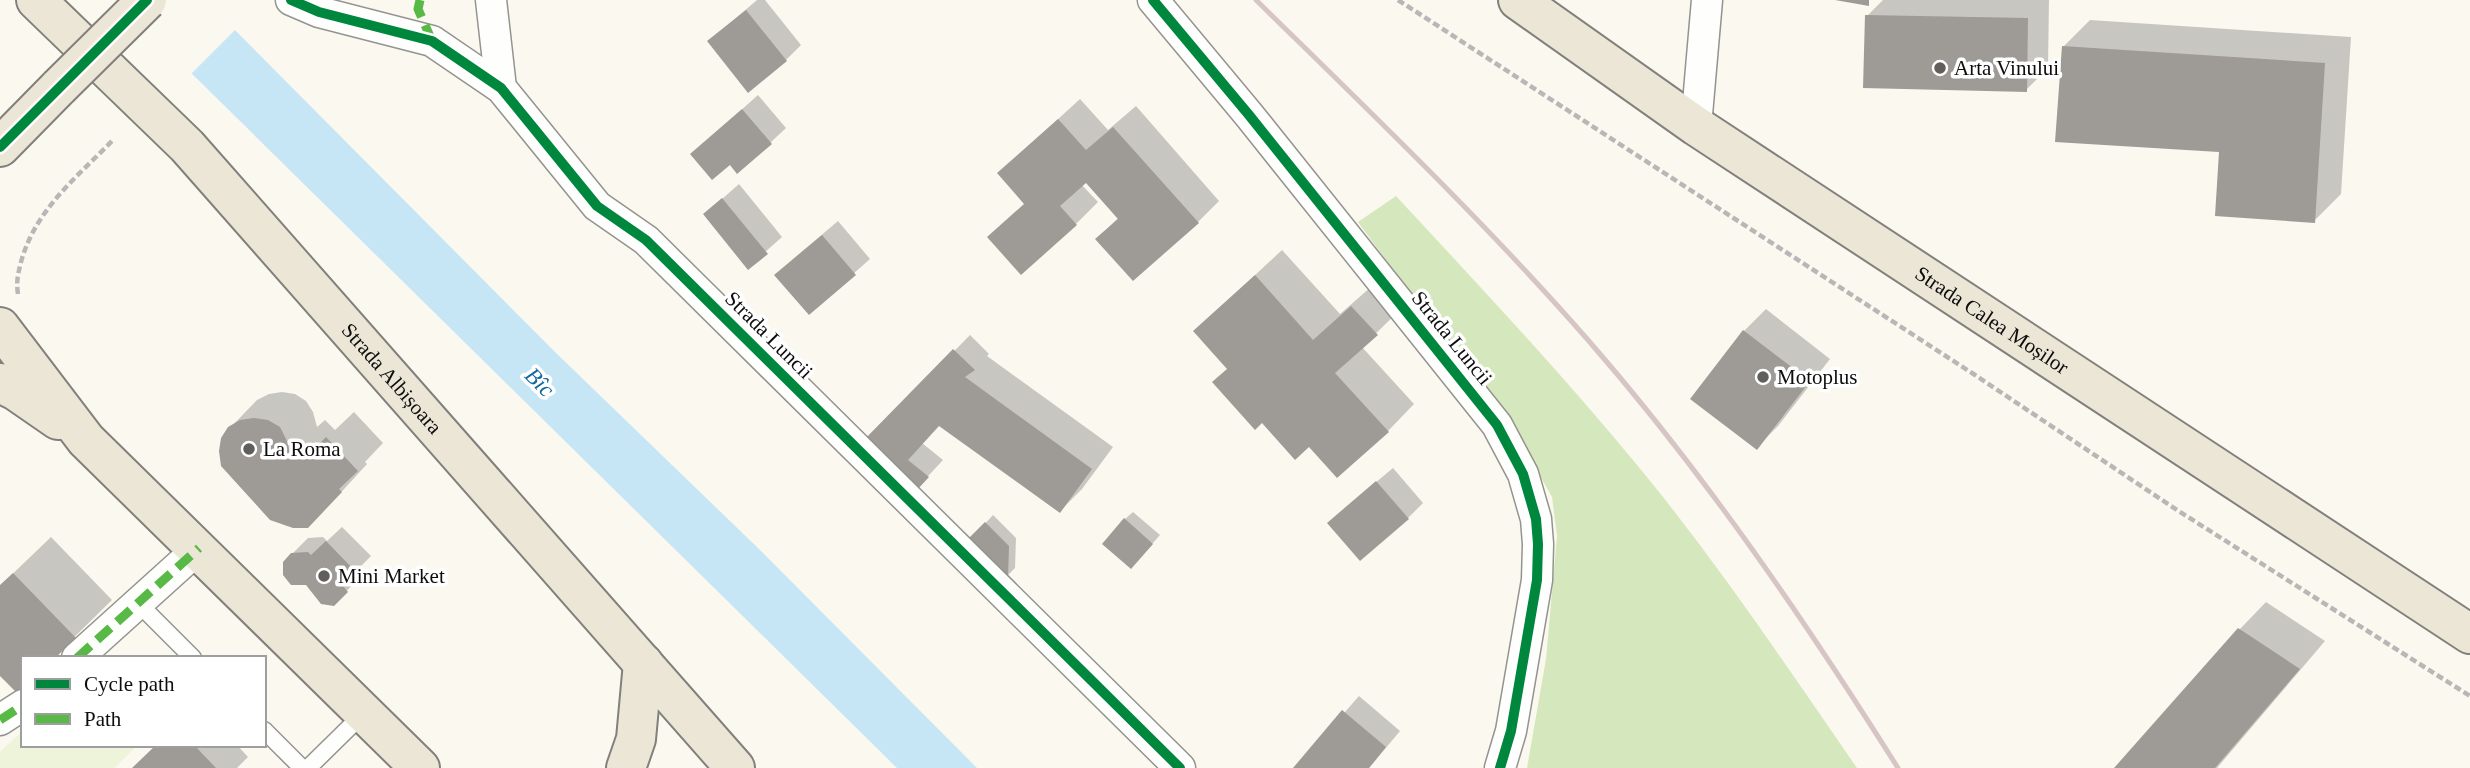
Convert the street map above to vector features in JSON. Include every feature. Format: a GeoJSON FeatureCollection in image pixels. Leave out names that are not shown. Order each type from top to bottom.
{"type":"FeatureCollection","features":[{"type":"Feature","properties":{"kind":"main road","name":"Strada Albișoara"},"geometry":{"type":"LineString","coordinates":[[36,0],[187,146],[735,768]]}},
{"type":"Feature","properties":{"kind":"main road"},"geometry":{"type":"LineString","coordinates":[[0,146],[147,0]]}},
{"type":"Feature","properties":{"kind":"main road","name":"Strada Calea Moșilor"},"geometry":{"type":"LineString","coordinates":[[1518,0],[1696,125],[2470,634]]}},
{"type":"Feature","properties":{"kind":"main road"},"geometry":{"type":"LineString","coordinates":[[10,316],[86,439]]}},
{"type":"Feature","properties":{"kind":"main road"},"geometry":{"type":"LineString","coordinates":[[0,383],[86,439],[421,768]]}},
{"type":"Feature","properties":{"kind":"main road"},"geometry":{"type":"LineString","coordinates":[[626,768],[636,739],[643,663]]}},
{"type":"Feature","properties":{"kind":"street","name":"Strada Luncii"},"geometry":{"type":"LineString","coordinates":[[291,0],[319,12],[432,41],[501,88],[597,206],[646,240],[1180,768]]}},
{"type":"Feature","properties":{"kind":"street"},"geometry":{"type":"LineString","coordinates":[[491,0],[501,88]]}},
{"type":"Feature","properties":{"kind":"street","name":"Strada Luncii"},"geometry":{"type":"LineString","coordinates":[[1153,0],[1249,115],[1497,425],[1523,474],[1536,519],[1537,580],[1511,731],[1500,768]]}},
{"type":"Feature","properties":{"kind":"street"},"geometry":{"type":"LineString","coordinates":[[1696,125],[1707,0]]}},
{"type":"Feature","properties":{"kind":"street"},"geometry":{"type":"LineString","coordinates":[[79,656],[199,548]]}},
{"type":"Feature","properties":{"kind":"street"},"geometry":{"type":"LineString","coordinates":[[0,720],[21,706]]}},
{"type":"Feature","properties":{"kind":"street"},"geometry":{"type":"LineString","coordinates":[[1511,731],[1516,768]]}},
{"type":"Feature","properties":{"kind":"lane"},"geometry":{"type":"LineString","coordinates":[[138,603],[191,656]]}},
{"type":"Feature","properties":{"kind":"lane"},"geometry":{"type":"LineString","coordinates":[[308,768],[365,712]]}},
{"type":"Feature","properties":{"kind":"lane"},"geometry":{"type":"LineString","coordinates":[[266,732],[302,768]]}},
{"type":"Feature","properties":{"kind":"path"},"geometry":{"type":"LineString","coordinates":[[1398,0],[1964,368],[2177,510],[2470,696]]}},
{"type":"Feature","properties":{"kind":"path"},"geometry":{"type":"LineString","coordinates":[[10,316],[26,246],[36,224],[54,200],[113,140]]}},
{"type":"Feature","properties":{"kind":"green space"},"geometry":{"type":"Polygon","coordinates":[[[1396,196],[1566,381],[1663,497],[1738,597],[1857,768],[1527,768],[1546,659],[1557,536],[1552,497],[1523,446],[1358,222],[1396,196]]]}},
{"type":"Feature","properties":{"kind":"green space"},"geometry":{"type":"Polygon","coordinates":[[[21,733],[21,747],[136,747],[114,768],[0,768],[0,752],[21,733]]]}},
{"type":"Feature","properties":{"kind":"water","name":"Bîc"},"geometry":{"type":"Polygon","coordinates":[[[117,0],[205,0],[554,351],[760,550],[977,768],[897,768],[117,0]]]}},
{"type":"Feature","properties":{"kind":"pier"},"geometry":{"type":"Polygon","coordinates":[[[114,0],[210,0],[238,27],[189,76],[114,0]]]}},
{"type":"Feature","properties":{"kind":"building"},"geometry":{"type":"Polygon","coordinates":[[[1835,0],[1869,0],[1869,6],[1835,0]]]}},
{"type":"Feature","properties":{"kind":"building"},"geometry":{"type":"Polygon","coordinates":[[[746,10],[787,61],[748,93],[707,41],[746,10]]]}},
{"type":"Feature","properties":{"kind":"building"},"geometry":{"type":"Polygon","coordinates":[[[1865,15],[2028,18],[2027,92],[1863,88],[1865,15]]]}},
{"type":"Feature","properties":{"kind":"building"},"geometry":{"type":"Polygon","coordinates":[[[2062,46],[2325,63],[2315,223],[2215,216],[2219,152],[2055,142],[2062,46]]]}},
{"type":"Feature","properties":{"kind":"building"},"geometry":{"type":"Polygon","coordinates":[[[742,109],[772,144],[737,174],[730,165],[712,180],[690,154],[742,109]]]}},
{"type":"Feature","properties":{"kind":"building"},"geometry":{"type":"Polygon","coordinates":[[[1058,119],[1086,150],[1113,127],[1199,223],[1133,281],[1095,239],[1118,219],[1086,183],[1060,206],[1077,225],[1021,275],[987,237],[1024,204],[997,173],[1058,119]]]}},
{"type":"Feature","properties":{"kind":"building"},"geometry":{"type":"Polygon","coordinates":[[[722,198],[768,254],[748,270],[703,214],[722,198]]]}},
{"type":"Feature","properties":{"kind":"building"},"geometry":{"type":"Polygon","coordinates":[[[822,235],[856,275],[809,315],[774,275],[822,235]]]}},
{"type":"Feature","properties":{"kind":"building"},"geometry":{"type":"Polygon","coordinates":[[[1255,275],[1313,340],[1351,306],[1378,335],[1335,373],[1389,432],[1337,478],[1309,447],[1295,460],[1262,423],[1255,430],[1212,382],[1227,369],[1193,331],[1255,275]]]}},
{"type":"Feature","properties":{"kind":"building"},"geometry":{"type":"Polygon","coordinates":[[[1743,330],[1810,381],[1757,450],[1690,399],[1743,330]]]}},
{"type":"Feature","properties":{"kind":"building"},"geometry":{"type":"Polygon","coordinates":[[[953,349],[975,370],[965,377],[1092,469],[1060,513],[939,426],[908,460],[929,477],[917,490],[862,442],[953,349]]]}},
{"type":"Feature","properties":{"kind":"building"},"geometry":{"type":"Polygon","coordinates":[[[240,420],[268,420],[280,427],[290,452],[298,445],[308,455],[326,437],[358,471],[339,489],[342,492],[308,528],[293,528],[270,520],[221,466],[221,438],[228,427],[240,420]]]}},
{"type":"Feature","properties":{"kind":"building"},"geometry":{"type":"Polygon","coordinates":[[[1376,481],[1409,519],[1360,561],[1327,523],[1376,481]]]}},
{"type":"Feature","properties":{"kind":"building"},"geometry":{"type":"Polygon","coordinates":[[[1124,518],[1153,544],[1131,569],[1102,544],[1124,518]]]}},
{"type":"Feature","properties":{"kind":"building"},"geometry":{"type":"Polygon","coordinates":[[[985,522],[1009,546],[1008,578],[967,540],[985,522]]]}},
{"type":"Feature","properties":{"kind":"building"},"geometry":{"type":"Polygon","coordinates":[[[326,541],[357,573],[343,586],[348,592],[334,606],[321,604],[306,585],[291,585],[283,575],[283,562],[291,553],[308,552],[311,555],[326,541]]]}},
{"type":"Feature","properties":{"kind":"building"},"geometry":{"type":"Polygon","coordinates":[[[13,573],[76,638],[57,656],[21,656],[21,691],[18,694],[0,676],[0,585],[13,573]]]}},
{"type":"Feature","properties":{"kind":"building"},"geometry":{"type":"Polygon","coordinates":[[[2238,628],[2300,669],[2215,768],[2114,768],[2238,628]]]}},
{"type":"Feature","properties":{"kind":"building"},"geometry":{"type":"Polygon","coordinates":[[[1342,710],[1386,747],[1369,768],[1293,768],[1342,710]]]}},
{"type":"Feature","properties":{"kind":"building"},"geometry":{"type":"Polygon","coordinates":[[[154,747],[196,747],[216,768],[132,768],[154,747]]]}},
{"type":"Feature","properties":{"kind":"railway"},"geometry":{"type":"LineString","coordinates":[[1256,0],[1467,209],[1549,296],[1631,390],[1751,548],[1898,768]]}},
{"type":"Feature","properties":{"kind":"marked path"},"geometry":{"type":"LineString","coordinates":[[420,0],[418,9],[432,41]]}},
{"type":"Feature","properties":{"kind":"marked path"},"geometry":{"type":"LineString","coordinates":[[79,656],[199,548]]}},
{"type":"Feature","properties":{"kind":"marked path"},"geometry":{"type":"LineString","coordinates":[[0,720],[21,706]]}},
{"type":"Feature","properties":{"kind":"cycle path"},"geometry":{"type":"LineString","coordinates":[[0,147],[147,0]]}},
{"type":"Feature","properties":{"kind":"cycle path"},"geometry":{"type":"LineString","coordinates":[[291,0],[319,12],[432,41],[501,88],[597,206],[646,240],[1180,768]]}},
{"type":"Feature","properties":{"kind":"cycle path"},"geometry":{"type":"LineString","coordinates":[[1153,0],[1249,115],[1497,425],[1523,474],[1536,519],[1537,580],[1511,731],[1500,768]]}},
{"type":"Feature","properties":{"kind":"place","name":"Arta Vinului"},"geometry":{"type":"Point","coordinates":[1940,68]}},
{"type":"Feature","properties":{"kind":"place","name":"Motoplus"},"geometry":{"type":"Point","coordinates":[1763,377]}},
{"type":"Feature","properties":{"kind":"place","name":"La Roma"},"geometry":{"type":"Point","coordinates":[249,449]}},
{"type":"Feature","properties":{"kind":"place","name":"Mini Market"},"geometry":{"type":"Point","coordinates":[324,576]}}]}
